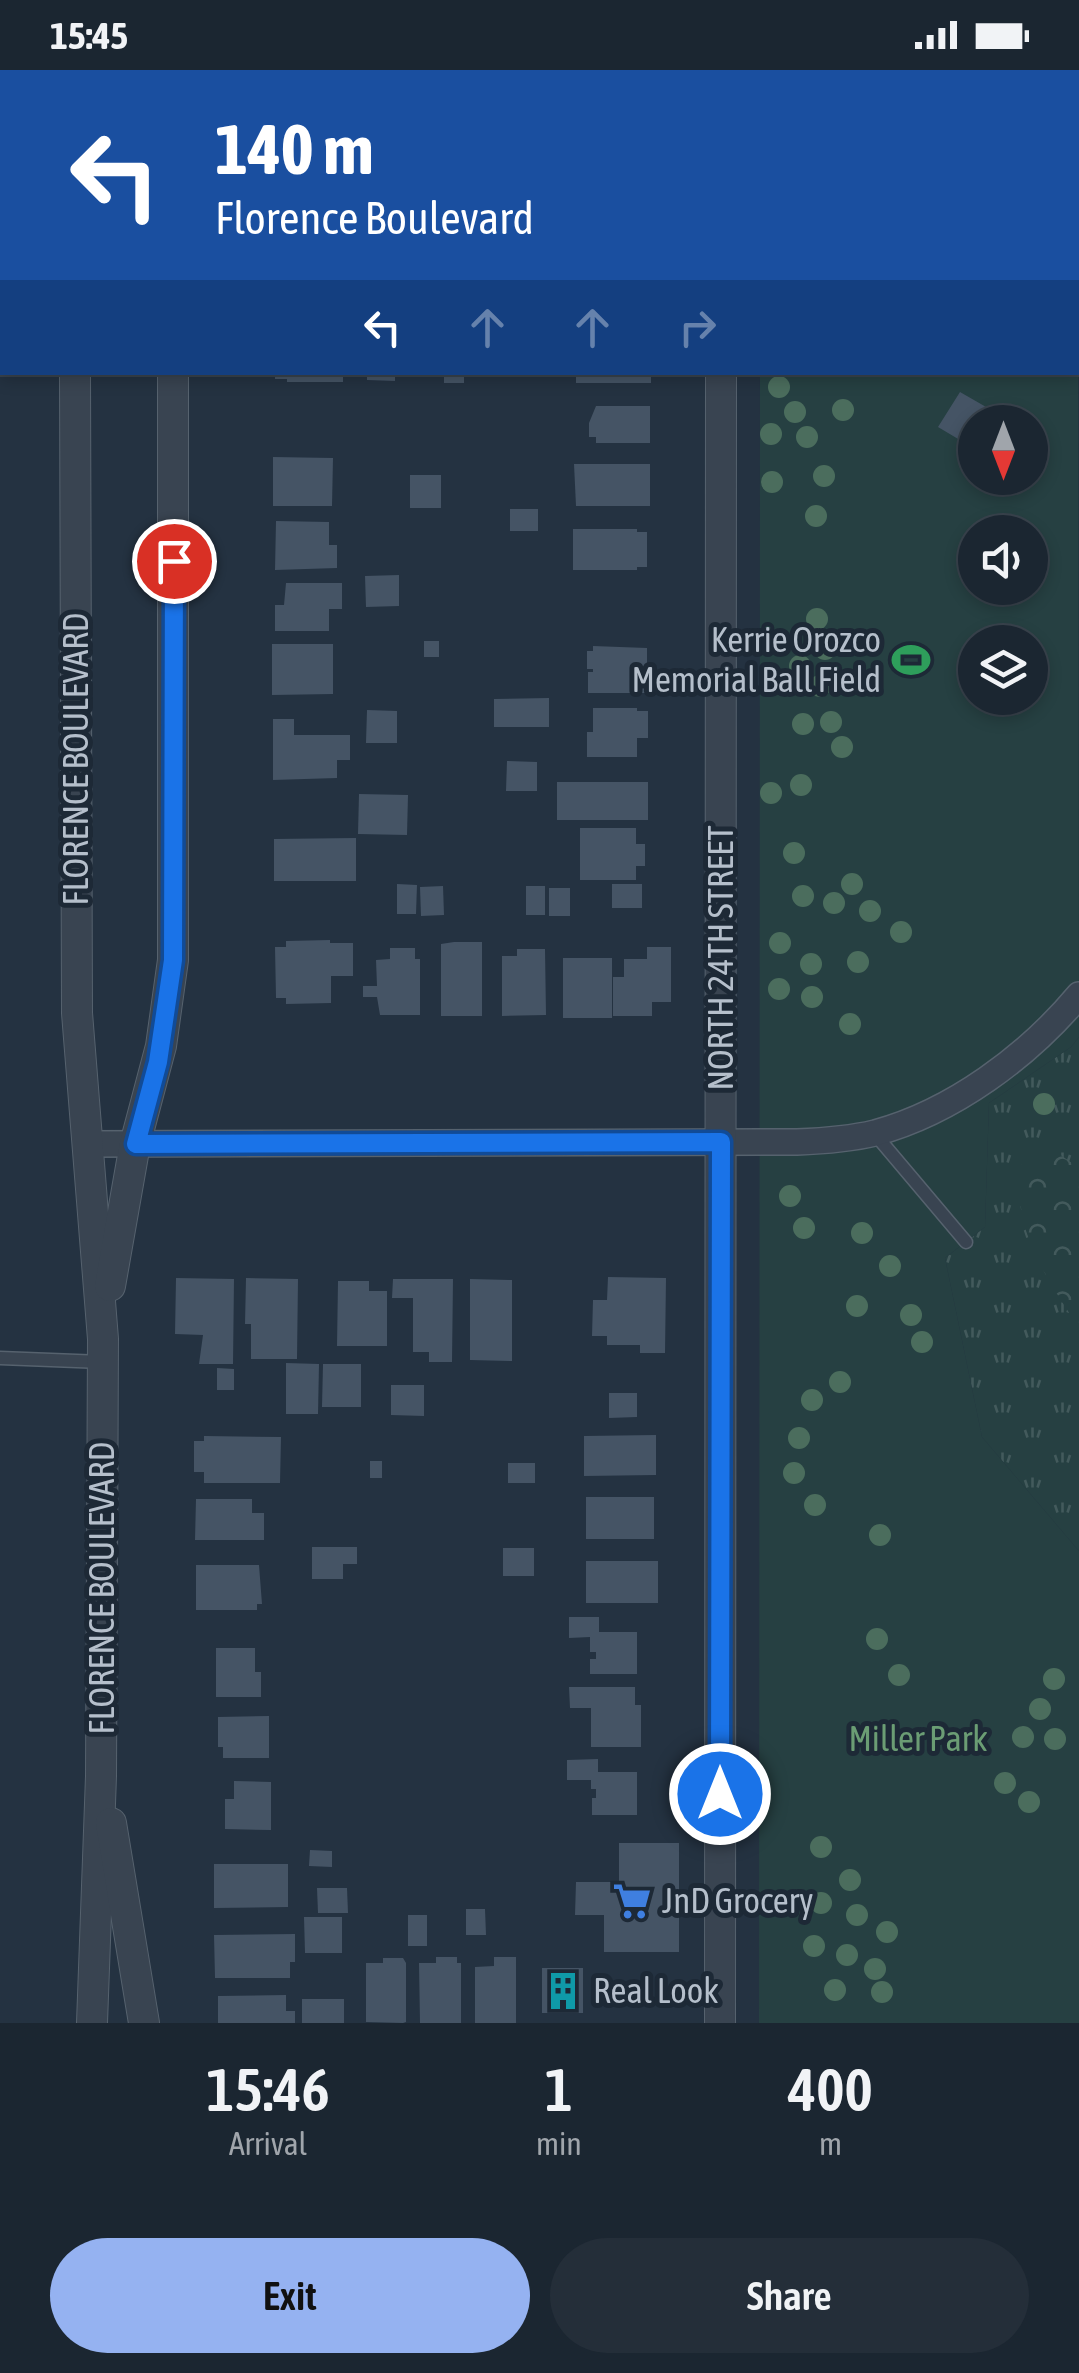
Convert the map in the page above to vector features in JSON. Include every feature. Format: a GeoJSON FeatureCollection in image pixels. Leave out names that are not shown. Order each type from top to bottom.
{"type":"FeatureCollection","features":[{"type":"Feature","properties":{"kind":"street","name":"FLORENCE BOULEVARD"},"geometry":{"type":"LineString","coordinates":[[75,375],[76,1012],[102,1350],[101,1776],[92,2023]]}},
{"type":"Feature","properties":{"kind":"street","name":"FLORENCE BOULEVARD"},"geometry":{"type":"LineString","coordinates":[[102,1350],[117,1238],[158,1062],[173,960],[173,375]]}},
{"type":"Feature","properties":{"kind":"street","name":"NORTH 24TH STREET"},"geometry":{"type":"LineString","coordinates":[[720,2023],[721,375]]}},
{"type":"Feature","properties":{"kind":"street"},"geometry":{"type":"LineString","coordinates":[[87,1144],[812,1141],[874,1134],[937,1107],[1004,1066],[1045,1034],[1079,995]]}},
{"type":"Feature","properties":{"kind":"street","name":"FLORENCE BOULEVARD"},"geometry":{"type":"LineString","coordinates":[[101,1776],[144,2023]]}},
{"type":"Feature","properties":{"kind":"lane"},"geometry":{"type":"LineString","coordinates":[[874,1134],[966,1242]]}},
{"type":"Feature","properties":{"kind":"lane"},"geometry":{"type":"LineString","coordinates":[[0,1358],[102,1350]]}},
{"type":"Feature","properties":{"kind":"green space","name":"Miller Park"},"geometry":{"type":"Polygon","coordinates":[[[760,375],[1078,375],[1079,1037],[1071,1047],[989,1103],[985,1227],[945,1258],[982,1437],[1079,1551],[1079,2023],[759,2023],[760,375]]]}},
{"type":"Feature","properties":{"kind":"green space"},"geometry":{"type":"Polygon","coordinates":[[[1079,1037],[1079,1551],[982,1437],[945,1258],[985,1227],[989,1103],[1071,1047],[1079,1037]]]}},
{"type":"Feature","properties":{"kind":"green space"},"geometry":{"type":"Polygon","coordinates":[[[1039,1145],[1052,1149],[1079,1168],[1079,1328],[1041,1266],[1023,1221],[1020,1174],[1026,1149],[1039,1145]]]}},
{"type":"Feature","properties":{"kind":"building"},"geometry":{"type":"Polygon","coordinates":[[[275,375],[343,375],[343,382],[275,379],[275,375]]]}},
{"type":"Feature","properties":{"kind":"building"},"geometry":{"type":"Polygon","coordinates":[[[367,375],[395,375],[395,381],[367,380],[367,375]]]}},
{"type":"Feature","properties":{"kind":"building"},"geometry":{"type":"Polygon","coordinates":[[[444,375],[464,375],[464,383],[444,383],[444,375]]]}},
{"type":"Feature","properties":{"kind":"building"},"geometry":{"type":"Polygon","coordinates":[[[576,375],[651,375],[651,383],[576,383],[576,375]]]}},
{"type":"Feature","properties":{"kind":"building"},"geometry":{"type":"Polygon","coordinates":[[[960,392],[983,405],[958,405],[958,439],[938,427],[960,392]]]}},
{"type":"Feature","properties":{"kind":"building"},"geometry":{"type":"Polygon","coordinates":[[[596,406],[650,406],[650,443],[596,443],[596,437],[589,437],[589,423],[596,406]]]}},
{"type":"Feature","properties":{"kind":"building"},"geometry":{"type":"Polygon","coordinates":[[[273,457],[333,458],[332,506],[273,506],[273,457]]]}},
{"type":"Feature","properties":{"kind":"building"},"geometry":{"type":"Polygon","coordinates":[[[574,464],[650,464],[650,506],[576,506],[574,464]]]}},
{"type":"Feature","properties":{"kind":"building"},"geometry":{"type":"Polygon","coordinates":[[[410,475],[441,475],[441,508],[410,508],[410,475]]]}},
{"type":"Feature","properties":{"kind":"building"},"geometry":{"type":"Polygon","coordinates":[[[510,509],[538,509],[538,531],[510,531],[510,509]]]}},
{"type":"Feature","properties":{"kind":"building"},"geometry":{"type":"Polygon","coordinates":[[[276,521],[329,522],[329,545],[337,545],[337,568],[275,570],[276,521]]]}},
{"type":"Feature","properties":{"kind":"building"},"geometry":{"type":"Polygon","coordinates":[[[573,529],[647,532],[647,567],[573,570],[573,529]]]}},
{"type":"Feature","properties":{"kind":"building"},"geometry":{"type":"Polygon","coordinates":[[[399,575],[399,606],[366,607],[365,576],[399,575]]]}},
{"type":"Feature","properties":{"kind":"building"},"geometry":{"type":"Polygon","coordinates":[[[286,583],[342,583],[342,609],[329,609],[329,631],[275,631],[275,605],[284,605],[286,583]]]}},
{"type":"Feature","properties":{"kind":"building"},"geometry":{"type":"Polygon","coordinates":[[[424,641],[439,641],[439,657],[424,657],[424,641]]]}},
{"type":"Feature","properties":{"kind":"building"},"geometry":{"type":"Polygon","coordinates":[[[272,644],[333,644],[333,694],[272,695],[272,644]]]}},
{"type":"Feature","properties":{"kind":"building"},"geometry":{"type":"Polygon","coordinates":[[[593,646],[647,648],[647,693],[588,693],[588,672],[593,669],[587,669],[587,651],[593,651],[593,646]]]}},
{"type":"Feature","properties":{"kind":"building"},"geometry":{"type":"Polygon","coordinates":[[[549,698],[549,727],[494,727],[494,699],[549,698]]]}},
{"type":"Feature","properties":{"kind":"building"},"geometry":{"type":"Polygon","coordinates":[[[593,708],[648,711],[648,738],[637,738],[637,757],[587,757],[587,732],[593,732],[593,708]]]}},
{"type":"Feature","properties":{"kind":"building"},"geometry":{"type":"Polygon","coordinates":[[[367,710],[397,711],[397,743],[366,743],[367,710]]]}},
{"type":"Feature","properties":{"kind":"building"},"geometry":{"type":"Polygon","coordinates":[[[273,719],[294,719],[294,735],[350,735],[350,760],[337,760],[337,778],[273,780],[273,719]]]}},
{"type":"Feature","properties":{"kind":"building"},"geometry":{"type":"Polygon","coordinates":[[[507,761],[537,762],[537,791],[506,791],[507,761]]]}},
{"type":"Feature","properties":{"kind":"building"},"geometry":{"type":"Polygon","coordinates":[[[557,782],[648,782],[648,820],[557,820],[557,782]]]}},
{"type":"Feature","properties":{"kind":"building"},"geometry":{"type":"Polygon","coordinates":[[[359,794],[408,795],[407,835],[358,834],[359,794]]]}},
{"type":"Feature","properties":{"kind":"building"},"geometry":{"type":"Polygon","coordinates":[[[580,828],[636,828],[636,844],[645,844],[645,866],[636,866],[636,880],[580,880],[580,828]]]}},
{"type":"Feature","properties":{"kind":"building"},"geometry":{"type":"Polygon","coordinates":[[[356,838],[356,881],[274,881],[274,839],[356,838]]]}},
{"type":"Feature","properties":{"kind":"building"},"geometry":{"type":"Polygon","coordinates":[[[397,884],[417,885],[416,914],[397,914],[397,884]]]}},
{"type":"Feature","properties":{"kind":"building"},"geometry":{"type":"Polygon","coordinates":[[[612,884],[642,884],[642,908],[612,908],[612,884]]]}},
{"type":"Feature","properties":{"kind":"building"},"geometry":{"type":"Polygon","coordinates":[[[443,886],[444,915],[421,916],[420,887],[443,886]]]}},
{"type":"Feature","properties":{"kind":"building"},"geometry":{"type":"Polygon","coordinates":[[[526,886],[545,886],[545,915],[526,915],[526,886]]]}},
{"type":"Feature","properties":{"kind":"building"},"geometry":{"type":"Polygon","coordinates":[[[549,888],[570,888],[570,916],[549,916],[549,888]]]}},
{"type":"Feature","properties":{"kind":"building"},"geometry":{"type":"Polygon","coordinates":[[[286,941],[353,943],[353,976],[331,976],[331,1003],[286,1004],[286,998],[276,998],[275,947],[286,947],[286,941]]]}},
{"type":"Feature","properties":{"kind":"building"},"geometry":{"type":"Polygon","coordinates":[[[482,942],[482,1016],[441,1016],[441,944],[482,942]]]}},
{"type":"Feature","properties":{"kind":"building"},"geometry":{"type":"Polygon","coordinates":[[[647,947],[671,947],[671,1002],[652,1002],[652,1016],[613,1016],[613,977],[624,977],[624,959],[647,959],[647,947]]]}},
{"type":"Feature","properties":{"kind":"building"},"geometry":{"type":"Polygon","coordinates":[[[390,948],[415,948],[415,959],[420,959],[420,1015],[380,1015],[377,997],[363,997],[363,986],[377,986],[376,960],[390,959],[390,948]]]}},
{"type":"Feature","properties":{"kind":"building"},"geometry":{"type":"Polygon","coordinates":[[[517,949],[545,949],[546,1015],[502,1016],[502,956],[517,956],[517,949]]]}},
{"type":"Feature","properties":{"kind":"building"},"geometry":{"type":"Polygon","coordinates":[[[563,958],[612,958],[612,1018],[563,1018],[563,958]]]}},
{"type":"Feature","properties":{"kind":"building"},"geometry":{"type":"Polygon","coordinates":[[[608,1277],[666,1278],[665,1353],[640,1353],[640,1345],[607,1345],[607,1336],[592,1336],[593,1300],[607,1300],[608,1277]]]}},
{"type":"Feature","properties":{"kind":"building"},"geometry":{"type":"Polygon","coordinates":[[[176,1278],[234,1279],[233,1364],[199,1364],[203,1335],[175,1334],[176,1278]]]}},
{"type":"Feature","properties":{"kind":"building"},"geometry":{"type":"Polygon","coordinates":[[[246,1278],[298,1279],[297,1359],[251,1359],[251,1324],[245,1324],[246,1278]]]}},
{"type":"Feature","properties":{"kind":"building"},"geometry":{"type":"Polygon","coordinates":[[[393,1279],[453,1279],[452,1362],[429,1362],[429,1352],[413,1352],[413,1298],[392,1298],[393,1279]]]}},
{"type":"Feature","properties":{"kind":"building"},"geometry":{"type":"Polygon","coordinates":[[[470,1279],[512,1280],[512,1361],[470,1360],[470,1279]]]}},
{"type":"Feature","properties":{"kind":"building"},"geometry":{"type":"Polygon","coordinates":[[[338,1281],[369,1281],[369,1291],[387,1291],[387,1346],[337,1346],[338,1281]]]}},
{"type":"Feature","properties":{"kind":"building"},"geometry":{"type":"Polygon","coordinates":[[[286,1363],[319,1364],[318,1414],[286,1414],[286,1363]]]}},
{"type":"Feature","properties":{"kind":"building"},"geometry":{"type":"Polygon","coordinates":[[[323,1364],[361,1364],[361,1407],[322,1407],[323,1364]]]}},
{"type":"Feature","properties":{"kind":"building"},"geometry":{"type":"Polygon","coordinates":[[[217,1368],[234,1369],[234,1390],[217,1390],[217,1368]]]}},
{"type":"Feature","properties":{"kind":"building"},"geometry":{"type":"Polygon","coordinates":[[[391,1385],[424,1385],[424,1416],[391,1415],[391,1385]]]}},
{"type":"Feature","properties":{"kind":"building"},"geometry":{"type":"Polygon","coordinates":[[[609,1393],[637,1393],[637,1417],[609,1418],[609,1393]]]}},
{"type":"Feature","properties":{"kind":"building"},"geometry":{"type":"Polygon","coordinates":[[[656,1435],[656,1475],[584,1476],[584,1436],[656,1435]]]}},
{"type":"Feature","properties":{"kind":"building"},"geometry":{"type":"Polygon","coordinates":[[[204,1436],[281,1437],[280,1483],[204,1483],[204,1472],[194,1472],[194,1441],[204,1441],[204,1436]]]}},
{"type":"Feature","properties":{"kind":"building"},"geometry":{"type":"Polygon","coordinates":[[[370,1461],[382,1461],[382,1478],[370,1478],[370,1461]]]}},
{"type":"Feature","properties":{"kind":"building"},"geometry":{"type":"Polygon","coordinates":[[[508,1463],[535,1463],[535,1483],[508,1483],[508,1463]]]}},
{"type":"Feature","properties":{"kind":"building"},"geometry":{"type":"Polygon","coordinates":[[[586,1497],[654,1497],[654,1539],[586,1539],[586,1497]]]}},
{"type":"Feature","properties":{"kind":"building"},"geometry":{"type":"Polygon","coordinates":[[[196,1499],[252,1499],[252,1513],[264,1513],[264,1540],[195,1540],[196,1499]]]}},
{"type":"Feature","properties":{"kind":"building"},"geometry":{"type":"Polygon","coordinates":[[[312,1547],[357,1547],[357,1564],[343,1564],[343,1579],[312,1579],[312,1547]]]}},
{"type":"Feature","properties":{"kind":"building"},"geometry":{"type":"Polygon","coordinates":[[[503,1548],[534,1548],[534,1576],[503,1576],[503,1548]]]}},
{"type":"Feature","properties":{"kind":"building"},"geometry":{"type":"Polygon","coordinates":[[[586,1561],[658,1561],[658,1603],[586,1603],[586,1561]]]}},
{"type":"Feature","properties":{"kind":"building"},"geometry":{"type":"Polygon","coordinates":[[[196,1565],[259,1565],[262,1604],[257,1604],[257,1610],[196,1610],[196,1565]]]}},
{"type":"Feature","properties":{"kind":"building"},"geometry":{"type":"Polygon","coordinates":[[[569,1617],[599,1617],[599,1632],[637,1632],[637,1674],[590,1674],[590,1659],[596,1659],[596,1652],[590,1652],[590,1637],[569,1638],[569,1617]]]}},
{"type":"Feature","properties":{"kind":"building"},"geometry":{"type":"Polygon","coordinates":[[[216,1648],[255,1648],[255,1672],[261,1672],[261,1697],[216,1697],[216,1648]]]}},
{"type":"Feature","properties":{"kind":"building"},"geometry":{"type":"Polygon","coordinates":[[[569,1687],[635,1687],[635,1705],[641,1705],[641,1747],[591,1747],[591,1708],[570,1708],[569,1687]]]}},
{"type":"Feature","properties":{"kind":"building"},"geometry":{"type":"Polygon","coordinates":[[[269,1716],[269,1758],[223,1758],[223,1747],[218,1747],[218,1717],[269,1716]]]}},
{"type":"Feature","properties":{"kind":"building"},"geometry":{"type":"Polygon","coordinates":[[[598,1759],[598,1772],[637,1772],[637,1815],[592,1815],[596,1789],[591,1789],[591,1780],[567,1780],[567,1760],[598,1759]]]}},
{"type":"Feature","properties":{"kind":"building"},"geometry":{"type":"Polygon","coordinates":[[[234,1781],[271,1782],[271,1830],[225,1829],[225,1799],[234,1799],[234,1781]]]}},
{"type":"Feature","properties":{"kind":"building"},"geometry":{"type":"Polygon","coordinates":[[[619,1843],[679,1843],[679,1952],[604,1952],[604,1915],[575,1915],[576,1882],[619,1882],[619,1843]]]}},
{"type":"Feature","properties":{"kind":"building"},"geometry":{"type":"Polygon","coordinates":[[[310,1850],[332,1851],[332,1867],[309,1866],[310,1850]]]}},
{"type":"Feature","properties":{"kind":"building"},"geometry":{"type":"Polygon","coordinates":[[[214,1864],[288,1864],[288,1907],[214,1908],[214,1864]]]}},
{"type":"Feature","properties":{"kind":"building"},"geometry":{"type":"Polygon","coordinates":[[[317,1888],[347,1888],[348,1913],[318,1913],[317,1888]]]}},
{"type":"Feature","properties":{"kind":"building"},"geometry":{"type":"Polygon","coordinates":[[[466,1909],[485,1909],[486,1935],[466,1935],[466,1909]]]}},
{"type":"Feature","properties":{"kind":"building"},"geometry":{"type":"Polygon","coordinates":[[[408,1915],[427,1915],[427,1946],[408,1946],[408,1915]]]}},
{"type":"Feature","properties":{"kind":"building"},"geometry":{"type":"Polygon","coordinates":[[[304,1917],[342,1917],[342,1953],[305,1953],[304,1917]]]}},
{"type":"Feature","properties":{"kind":"building"},"geometry":{"type":"Polygon","coordinates":[[[295,1934],[295,1962],[290,1962],[290,1978],[215,1978],[214,1935],[295,1934]]]}},
{"type":"Feature","properties":{"kind":"building"},"geometry":{"type":"Polygon","coordinates":[[[436,1957],[457,1957],[457,1963],[461,1963],[461,2023],[420,2023],[419,1963],[436,1963],[436,1957]]]}},
{"type":"Feature","properties":{"kind":"building"},"geometry":{"type":"Polygon","coordinates":[[[494,1957],[516,1957],[516,2023],[475,2023],[475,1967],[494,1966],[494,1957]]]}},
{"type":"Feature","properties":{"kind":"building"},"geometry":{"type":"Polygon","coordinates":[[[383,1958],[403,1958],[406,1963],[403,2023],[366,2022],[366,1963],[383,1963],[383,1958]]]}},
{"type":"Feature","properties":{"kind":"building","name":"Real Look"},"geometry":{"type":"Polygon","coordinates":[[[542,1968],[583,1968],[583,2013],[542,2013],[542,1968]]]}},
{"type":"Feature","properties":{"kind":"building"},"geometry":{"type":"Polygon","coordinates":[[[286,1995],[286,2011],[295,2011],[295,2023],[218,2023],[218,1996],[286,1995]]]}},
{"type":"Feature","properties":{"kind":"building"},"geometry":{"type":"Polygon","coordinates":[[[302,1999],[344,1999],[344,2023],[302,2023],[302,1999]]]}},
{"type":"Feature","properties":{"kind":"place","name":"Kerrie Orozco Memorial Ball Field"},"geometry":{"type":"Point","coordinates":[911,660]}},
{"type":"Feature","properties":{"kind":"place","name":"JnD Grocery"},"geometry":{"type":"Point","coordinates":[632,1901]}},
{"type":"Feature","properties":{"kind":"place","name":"Real Look"},"geometry":{"type":"Point","coordinates":[563,1991]}},
{"type":"Feature","properties":{"kind":"route"},"geometry":{"type":"LineString","coordinates":[[174,561],[173,960],[158,1062],[136,1144],[721,1142],[720,1794]]}}]}
